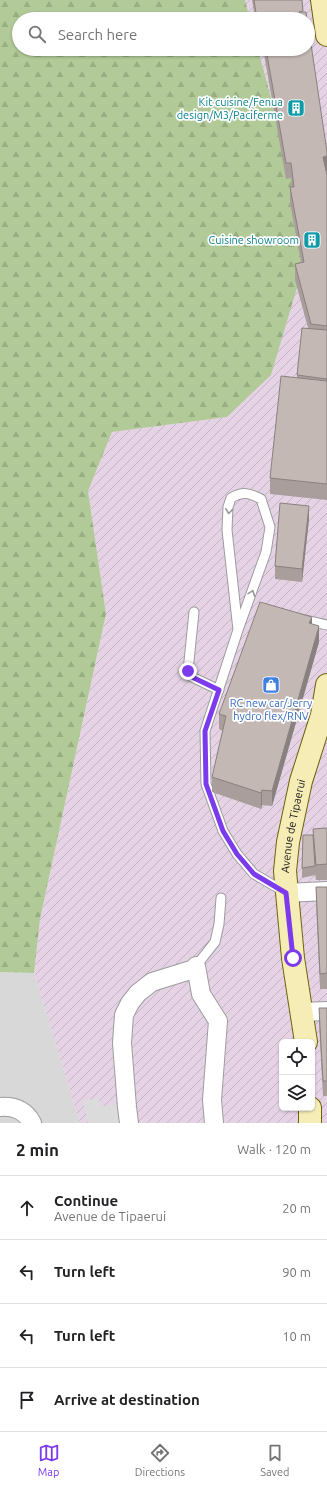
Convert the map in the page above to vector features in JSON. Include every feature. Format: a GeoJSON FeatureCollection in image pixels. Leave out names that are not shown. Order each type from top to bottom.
{"type":"FeatureCollection","features":[{"type":"Feature","properties":{"kind":"main road"},"geometry":{"type":"LineString","coordinates":[[322,0],[327,35]]}},
{"type":"Feature","properties":{"kind":"main road","name":"Avenue de Tipaerui"},"geometry":{"type":"LineString","coordinates":[[306,1039],[293,958],[285,871],[288,842],[301,781],[322,715],[327,685]]}},
{"type":"Feature","properties":{"kind":"main road"},"geometry":{"type":"LineString","coordinates":[[310,1111],[310,1123]]}},
{"type":"Feature","properties":{"kind":"street"},"geometry":{"type":"LineString","coordinates":[[286,893],[327,891]]}},
{"type":"Feature","properties":{"kind":"street"},"geometry":{"type":"LineString","coordinates":[[129,1123],[122,1043],[124,1015],[130,1003],[138,993],[152,982],[194,969],[196,966]]}},
{"type":"Feature","properties":{"kind":"street"},"geometry":{"type":"LineString","coordinates":[[196,966],[201,994],[218,1021],[212,1100],[214,1123]]}},
{"type":"Feature","properties":{"kind":"street"},"geometry":{"type":"LineString","coordinates":[[301,1012],[327,1011]]}},
{"type":"Feature","properties":{"kind":"street"},"geometry":{"type":"LineString","coordinates":[[0,1107],[9,1106],[19,1109],[26,1114],[32,1123]]}},
{"type":"Feature","properties":{"kind":"lane"},"geometry":{"type":"LineString","coordinates":[[238,630],[227,530],[228,507],[231,498],[239,493],[250,493],[261,499],[270,527],[266,552],[238,630],[205,731],[206,784],[223,831],[237,854],[254,874],[286,893]]}},
{"type":"Feature","properties":{"kind":"lane"},"geometry":{"type":"LineString","coordinates":[[194,612],[188,671],[192,677],[219,690]]}},
{"type":"Feature","properties":{"kind":"lane"},"geometry":{"type":"LineString","coordinates":[[289,616],[327,626]]}},
{"type":"Feature","properties":{"kind":"lane"},"geometry":{"type":"LineString","coordinates":[[196,966],[215,942],[219,924],[221,898]]}},
{"type":"Feature","properties":{"kind":"shaded area"},"geometry":{"type":"Polygon","coordinates":[[[245,0],[327,0],[327,1123],[80,1123],[34,973],[40,919],[106,615],[88,491],[112,432],[227,417],[310,244],[260,56],[315,56],[315,12],[248,12],[245,0]]]}},
{"type":"Feature","properties":{"kind":"shaded area"},"geometry":{"type":"Polygon","coordinates":[[[0,972],[34,973],[80,1123],[0,1123],[0,972]]]}},
{"type":"Feature","properties":{"kind":"shaded area"},"geometry":{"type":"Polygon","coordinates":[[[99,1098],[100,1107],[116,1104],[120,1123],[88,1123],[83,1101],[99,1098]]]}},
{"type":"Feature","properties":{"kind":"green space"},"geometry":{"type":"Polygon","coordinates":[[[0,0],[245,0],[248,12],[12,12],[12,56],[260,56],[310,244],[271,375],[227,417],[112,432],[88,491],[106,614],[40,919],[34,973],[0,972],[0,0]]]}},
{"type":"Feature","properties":{"kind":"building"},"geometry":{"type":"Polygon","coordinates":[[[254,0],[302,0],[303,11],[256,12],[254,0]]]}},
{"type":"Feature","properties":{"kind":"building","name":"Kit cuisine/Fenua design/M3/Paciferme"},"geometry":{"type":"Polygon","coordinates":[[[267,56],[313,56],[327,152],[327,156],[323,157],[327,175],[327,326],[311,324],[295,264],[304,262],[290,187],[294,187],[291,163],[286,163],[267,56]]]}},
{"type":"Feature","properties":{"kind":"building"},"geometry":{"type":"Polygon","coordinates":[[[302,328],[327,330],[327,379],[297,375],[302,328]]]}},
{"type":"Feature","properties":{"kind":"building"},"geometry":{"type":"Polygon","coordinates":[[[281,376],[327,381],[327,484],[270,478],[281,376]]]}},
{"type":"Feature","properties":{"kind":"building"},"geometry":{"type":"Polygon","coordinates":[[[280,503],[309,506],[302,569],[275,566],[280,503]]]}},
{"type":"Feature","properties":{"kind":"building","name":"RC new car/Jerry hydro flex/RNV"},"geometry":{"type":"Polygon","coordinates":[[[260,602],[312,617],[309,623],[319,626],[272,791],[262,790],[261,793],[212,777],[226,716],[219,714],[260,602]]]}},
{"type":"Feature","properties":{"kind":"building"},"geometry":{"type":"Polygon","coordinates":[[[327,828],[327,864],[316,865],[313,829],[327,828]]]}},
{"type":"Feature","properties":{"kind":"building"},"geometry":{"type":"Polygon","coordinates":[[[303,835],[313,835],[315,866],[302,868],[303,835]]]}},
{"type":"Feature","properties":{"kind":"building"},"geometry":{"type":"Polygon","coordinates":[[[316,887],[327,887],[327,973],[320,974],[316,887]]]}},
{"type":"Feature","properties":{"kind":"building"},"geometry":{"type":"Polygon","coordinates":[[[319,1008],[327,1008],[327,1081],[323,1081],[319,1008]]]}},
{"type":"Feature","properties":{"kind":"place","name":"Kit cuisine/Fenua design/M3/Paciferme"},"geometry":{"type":"Point","coordinates":[296,108]}},
{"type":"Feature","properties":{"kind":"place","name":"Cuisine showroom"},"geometry":{"type":"Point","coordinates":[312,240]}},
{"type":"Feature","properties":{"kind":"place","name":"RC new car/Jerry hydro flex/RNV"},"geometry":{"type":"Point","coordinates":[271,685]}},
{"type":"Feature","properties":{"kind":"route"},"geometry":{"type":"LineString","coordinates":[[188,671],[192,677],[200,682],[219,690],[205,731],[206,784],[223,831],[237,854],[254,874],[286,893],[293,958]]}}]}
